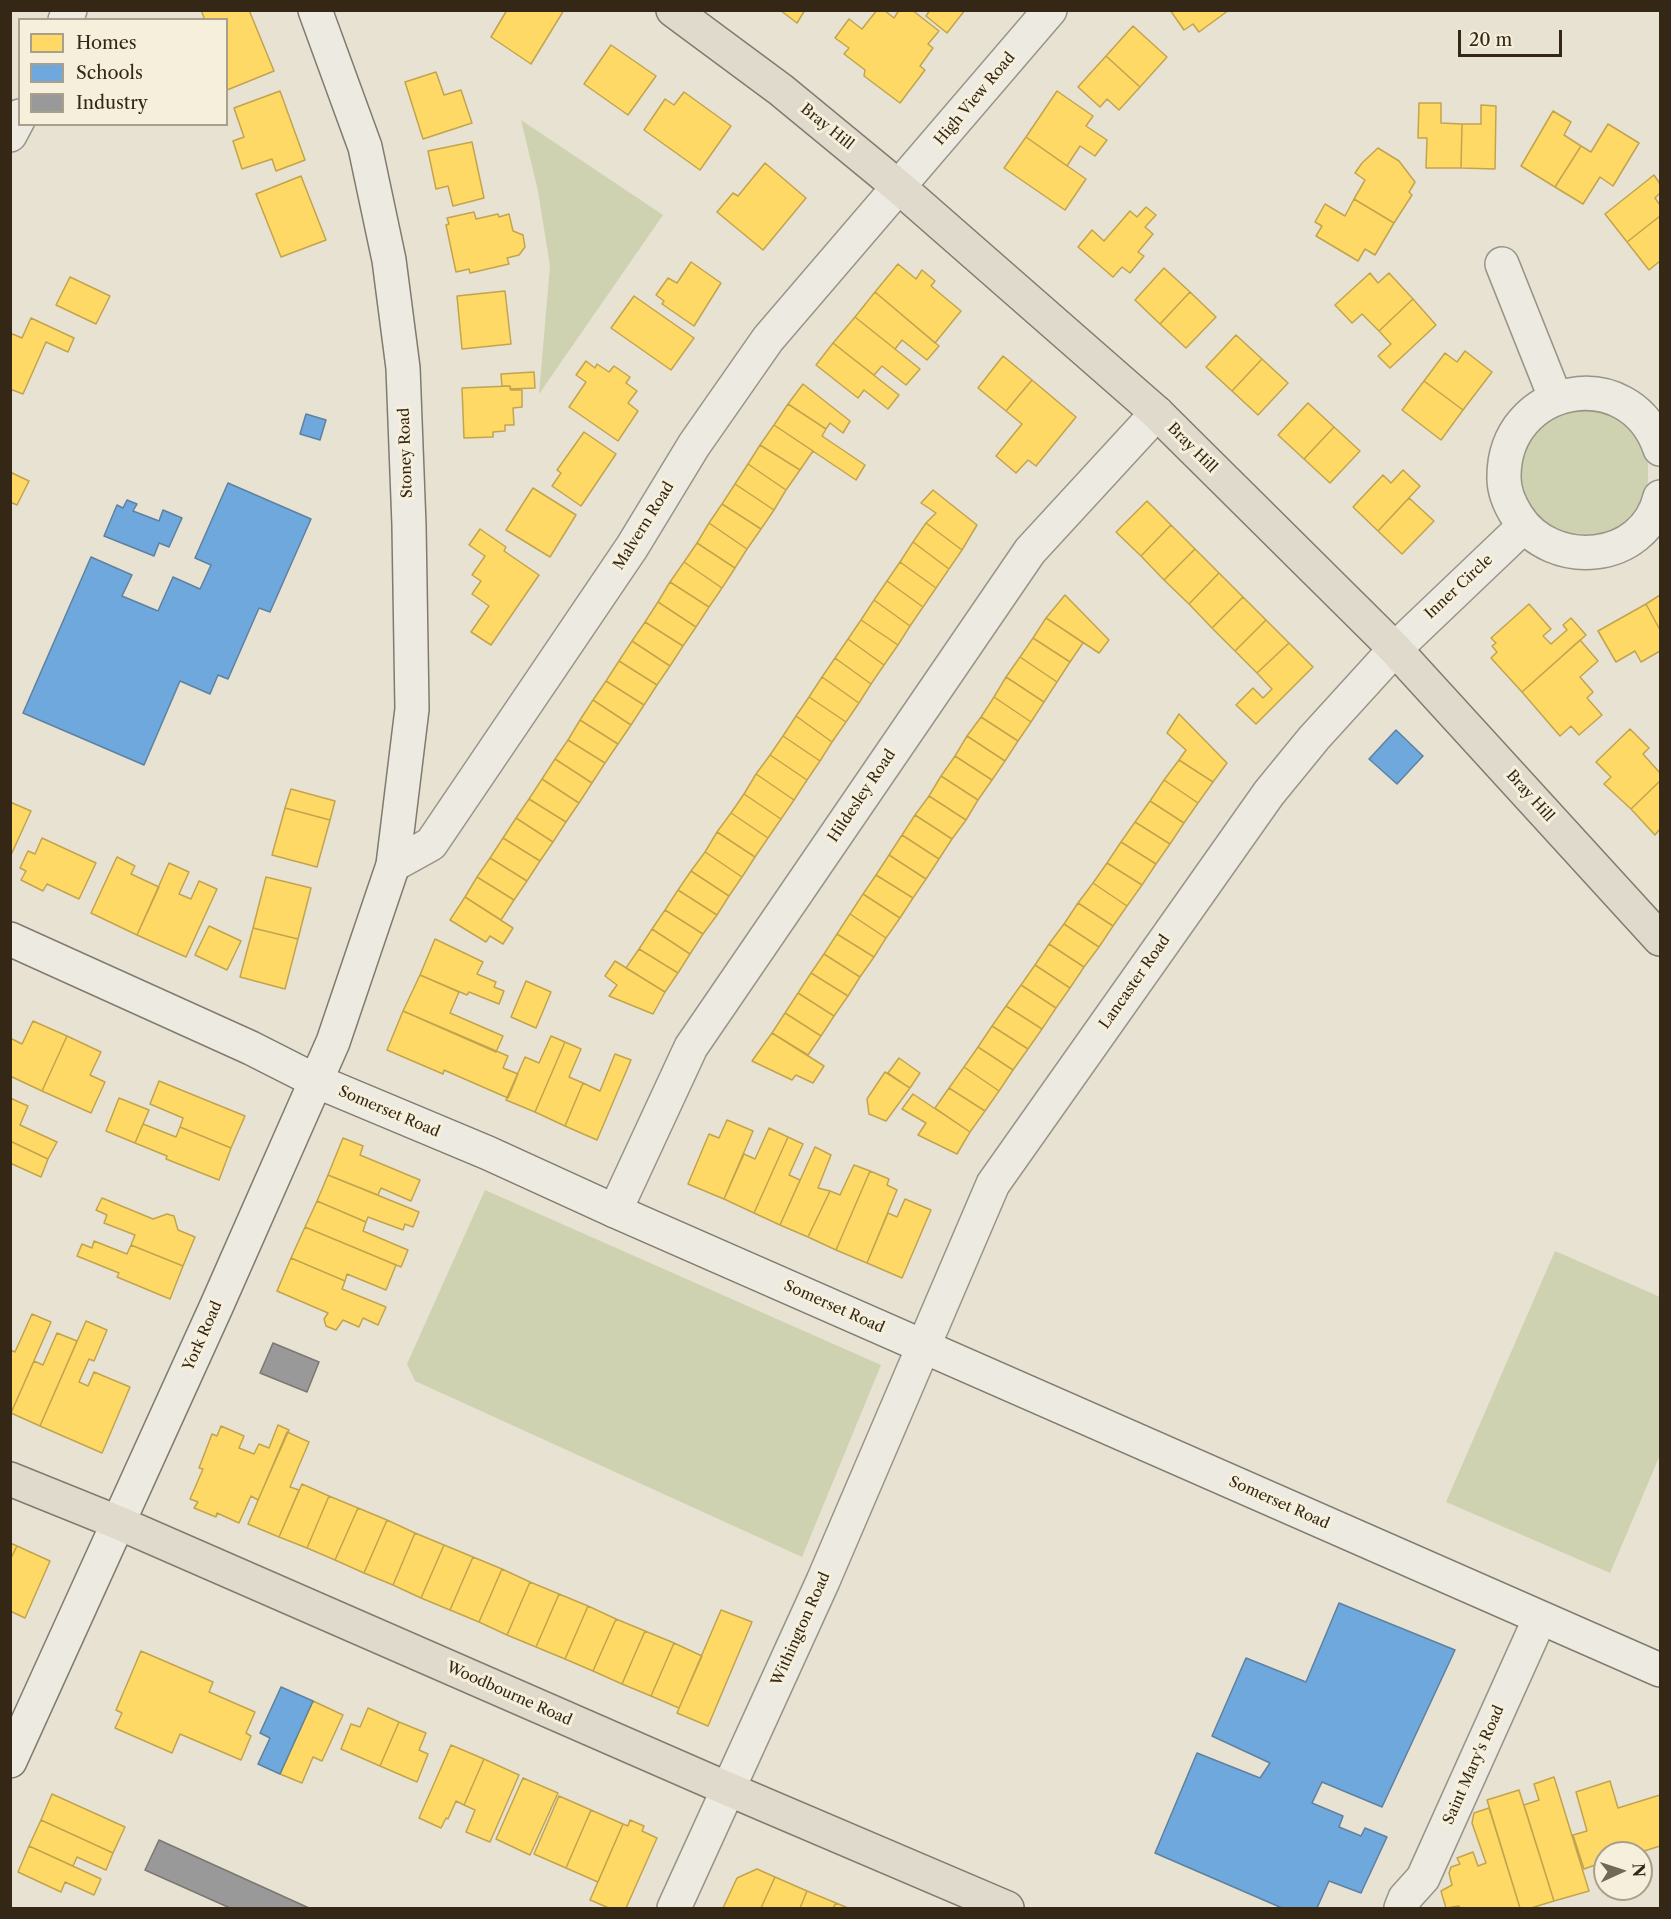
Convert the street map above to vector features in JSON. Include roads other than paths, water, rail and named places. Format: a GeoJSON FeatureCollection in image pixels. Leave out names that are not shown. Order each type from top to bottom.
{"type":"FeatureCollection","features":[{"type":"Feature","properties":{"kind":"main road","name":"Bray Hill"},"geometry":{"type":"LineString","coordinates":[[673,10],[781,90],[900,188],[1157,413],[1395,649],[1660,939]]}},
{"type":"Feature","properties":{"kind":"main road","name":"Woodbourne Road"},"geometry":{"type":"LineString","coordinates":[[10,1479],[119,1523],[728,1789],[1007,1908]]}},
{"type":"Feature","properties":{"kind":"street","name":"Stoney Road"},"geometry":{"type":"LineString","coordinates":[[315,10],[365,147],[389,260],[403,368],[409,525],[412,709],[393,866],[382,904]]}},
{"type":"Feature","properties":{"kind":"street","name":"High View Road"},"geometry":{"type":"LineString","coordinates":[[900,188],[1050,10]]}},
{"type":"Feature","properties":{"kind":"street"},"geometry":{"type":"LineString","coordinates":[[10,135],[18,120]]}},
{"type":"Feature","properties":{"kind":"street","name":"Malvern Road"},"geometry":{"type":"LineString","coordinates":[[393,866],[431,844],[632,546],[694,445],[768,339],[900,188]]}},
{"type":"Feature","properties":{"kind":"street"},"geometry":{"type":"LineString","coordinates":[[1502,264],[1555,398]]}},
{"type":"Feature","properties":{"kind":"street"},"geometry":{"type":"LineString","coordinates":[[1660,449],[1656,435],[1642,416],[1623,402],[1602,394],[1578,393],[1555,398],[1533,410],[1516,430],[1506,454],[1504,480],[1510,505],[1524,526],[1542,541],[1563,551],[1587,554],[1610,550],[1630,539],[1647,523],[1660,497]]}},
{"type":"Feature","properties":{"kind":"street","name":"Hildesley Road"},"geometry":{"type":"LineString","coordinates":[[615,1211],[691,1047],[1030,551],[1157,413]]}},
{"type":"Feature","properties":{"kind":"street","name":"Inner Circle"},"geometry":{"type":"LineString","coordinates":[[1395,649],[1524,526]]}},
{"type":"Feature","properties":{"kind":"street","name":"Lancaster Road"},"geometry":{"type":"LineString","coordinates":[[923,1346],[993,1184],[1269,793],[1314,738],[1395,649]]}},
{"type":"Feature","properties":{"kind":"street","name":"York Road"},"geometry":{"type":"LineString","coordinates":[[10,1761],[316,1081],[336,1033],[382,904]]}},
{"type":"Feature","properties":{"kind":"street","name":"Somerset Road"},"geometry":{"type":"LineString","coordinates":[[10,939],[251,1048],[316,1081],[488,1153],[615,1211],[1660,1670]]}},
{"type":"Feature","properties":{"kind":"street","name":"Withington Road"},"geometry":{"type":"LineString","coordinates":[[674,1908],[824,1581],[923,1346]]}},
{"type":"Feature","properties":{"kind":"street","name":"Saint Mary's Road"},"geometry":{"type":"LineString","coordinates":[[1401,1908],[1405,1898],[1424,1878],[1540,1618]]}}]}
